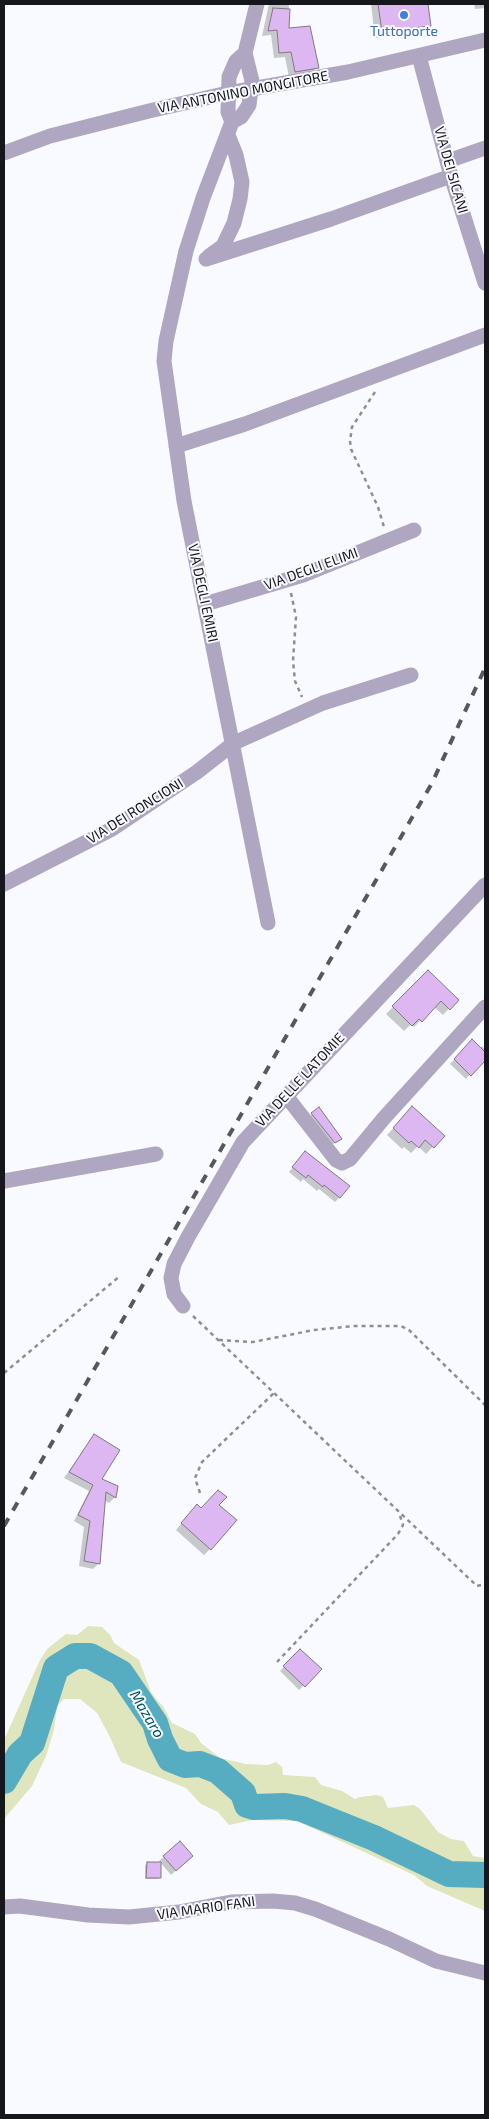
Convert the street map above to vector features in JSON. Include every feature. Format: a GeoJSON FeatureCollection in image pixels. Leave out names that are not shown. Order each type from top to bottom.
{"type":"FeatureCollection","features":[{"type":"Feature","properties":{"kind":"street","name":"VIA DEGLI EMIRI"},"geometry":{"type":"LineString","coordinates":[[257,4],[245,53],[252,81],[248,105],[241,117],[230,128],[203,198],[184,263],[166,341],[164,361],[186,510],[234,743],[268,922]]}},
{"type":"Feature","properties":{"kind":"street","name":"VIA ANTONINO MONGITORE"},"geometry":{"type":"LineString","coordinates":[[4,153],[50,136],[228,93],[348,72],[485,40]]}},
{"type":"Feature","properties":{"kind":"street","name":"VIA DEGLI EMIRI"},"geometry":{"type":"LineString","coordinates":[[206,259],[223,246],[234,222],[240,200],[242,182],[230,128],[228,93],[230,77],[236,61],[245,53]]}},
{"type":"Feature","properties":{"kind":"street","name":"VIA DEI SICANI"},"geometry":{"type":"LineString","coordinates":[[419,56],[450,168],[485,283]]}},
{"type":"Feature","properties":{"kind":"street"},"geometry":{"type":"LineString","coordinates":[[184,263],[206,259],[331,219],[450,168],[485,148]]}},
{"type":"Feature","properties":{"kind":"street"},"geometry":{"type":"LineString","coordinates":[[176,446],[245,424],[485,335]]}},
{"type":"Feature","properties":{"kind":"street","name":"VIA DEGLI ELIMI"},"geometry":{"type":"LineString","coordinates":[[205,604],[288,579],[414,530]]}},
{"type":"Feature","properties":{"kind":"street","name":"VIA DEI RONCIONI"},"geometry":{"type":"LineString","coordinates":[[4,884],[112,829],[197,772],[234,743],[309,710],[411,675]]}},
{"type":"Feature","properties":{"kind":"street","name":"VIA DELLE LATOMIE"},"geometry":{"type":"LineString","coordinates":[[183,1306],[174,1294],[171,1278],[174,1264],[243,1142],[485,885]]}},
{"type":"Feature","properties":{"kind":"street"},"geometry":{"type":"LineString","coordinates":[[287,1097],[336,1160],[342,1163],[350,1159],[384,1118],[485,1007]]}},
{"type":"Feature","properties":{"kind":"street"},"geometry":{"type":"LineString","coordinates":[[4,1181],[156,1154]]}},
{"type":"Feature","properties":{"kind":"street","name":"VIA MARIO FANI"},"geometry":{"type":"LineString","coordinates":[[4,1907],[20,1906],[130,1917],[179,1912],[231,1902],[273,1900],[295,1903],[315,1909],[389,1939],[436,1961],[485,1973]]}},
{"type":"Feature","properties":{"kind":"path"},"geometry":{"type":"LineString","coordinates":[[386,541],[384,523],[351,449],[350,441],[355,421],[391,370]]}},
{"type":"Feature","properties":{"kind":"path"},"geometry":{"type":"LineString","coordinates":[[288,579],[296,617],[293,661],[295,681],[309,710]]}},
{"type":"Feature","properties":{"kind":"path"},"geometry":{"type":"LineString","coordinates":[[4,1373],[120,1276]]}},
{"type":"Feature","properties":{"kind":"path"},"geometry":{"type":"LineString","coordinates":[[183,1306],[400,1515],[477,1586],[485,1584]]}},
{"type":"Feature","properties":{"kind":"path"},"geometry":{"type":"LineString","coordinates":[[218,1340],[253,1342],[314,1330],[354,1326],[401,1326],[409,1330],[485,1405]]}},
{"type":"Feature","properties":{"kind":"path"},"geometry":{"type":"LineString","coordinates":[[200,1493],[195,1478],[202,1462],[274,1394]]}},
{"type":"Feature","properties":{"kind":"path"},"geometry":{"type":"LineString","coordinates":[[277,1662],[398,1534],[403,1526],[400,1515]]}},
{"type":"Feature","properties":{"kind":"green space"},"geometry":{"type":"Polygon","coordinates":[[[88,1626],[102,1627],[110,1635],[114,1643],[139,1660],[151,1692],[163,1706],[172,1723],[195,1734],[201,1743],[220,1758],[246,1764],[268,1765],[276,1762],[282,1767],[283,1775],[315,1777],[321,1785],[342,1791],[355,1799],[377,1795],[383,1797],[388,1808],[414,1805],[420,1809],[438,1832],[451,1839],[464,1841],[473,1856],[485,1858],[485,1911],[427,1886],[414,1875],[297,1821],[253,1820],[229,1825],[218,1812],[201,1804],[186,1788],[121,1762],[97,1713],[80,1699],[64,1699],[57,1706],[54,1730],[46,1756],[32,1786],[4,1819],[4,1740],[39,1662],[47,1649],[66,1634],[77,1635],[88,1626]]]}},
{"type":"Feature","properties":{"kind":"building","name":"Tuttoporte"},"geometry":{"type":"Polygon","coordinates":[[[378,4],[428,4],[431,26],[382,32],[378,4]]]}},
{"type":"Feature","properties":{"kind":"building"},"geometry":{"type":"Polygon","coordinates":[[[273,8],[290,9],[289,28],[310,26],[319,68],[295,72],[291,52],[279,53],[277,30],[268,31],[273,8]]]}},
{"type":"Feature","properties":{"kind":"building"},"geometry":{"type":"Polygon","coordinates":[[[428,970],[459,1000],[450,1010],[441,1001],[422,1022],[419,1019],[412,1026],[392,1006],[428,970]]]}},
{"type":"Feature","properties":{"kind":"building"},"geometry":{"type":"Polygon","coordinates":[[[472,1039],[485,1052],[485,1061],[471,1076],[454,1059],[472,1039]]]}},
{"type":"Feature","properties":{"kind":"building"},"geometry":{"type":"Polygon","coordinates":[[[412,1106],[445,1136],[434,1148],[425,1140],[419,1148],[411,1141],[409,1143],[393,1128],[412,1106]]]}},
{"type":"Feature","properties":{"kind":"building"},"geometry":{"type":"Polygon","coordinates":[[[319,1107],[342,1139],[335,1143],[311,1113],[319,1107]]]}},
{"type":"Feature","properties":{"kind":"building"},"geometry":{"type":"Polygon","coordinates":[[[305,1151],[350,1186],[340,1198],[324,1185],[323,1187],[308,1175],[306,1178],[292,1167],[305,1151]]]}},
{"type":"Feature","properties":{"kind":"building"},"geometry":{"type":"Polygon","coordinates":[[[94,1434],[120,1450],[102,1479],[118,1486],[116,1498],[106,1492],[100,1564],[84,1561],[90,1521],[78,1515],[93,1485],[69,1472],[94,1434]]]}},
{"type":"Feature","properties":{"kind":"building"},"geometry":{"type":"Polygon","coordinates":[[[218,1490],[227,1497],[219,1505],[237,1520],[211,1550],[181,1523],[197,1504],[201,1508],[218,1490]]]}},
{"type":"Feature","properties":{"kind":"building"},"geometry":{"type":"Polygon","coordinates":[[[300,1649],[322,1669],[305,1687],[283,1666],[300,1649]]]}},
{"type":"Feature","properties":{"kind":"building"},"geometry":{"type":"Polygon","coordinates":[[[180,1841],[193,1856],[176,1871],[163,1856],[180,1841]]]}},
{"type":"Feature","properties":{"kind":"building"},"geometry":{"type":"Polygon","coordinates":[[[147,1862],[161,1862],[161,1878],[146,1878],[147,1862]]]}},
{"type":"Feature","properties":{"kind":"waterway","name":"Mazaro"},"geometry":{"type":"LineString","coordinates":[[4,1781],[20,1754],[32,1743],[56,1668],[75,1656],[90,1656],[121,1673],[155,1723],[160,1739],[170,1759],[185,1765],[200,1764],[218,1771],[243,1793],[247,1805],[254,1807],[285,1806],[302,1809],[374,1838],[449,1874],[485,1875]]}},
{"type":"Feature","properties":{"kind":"railway"},"geometry":{"type":"LineString","coordinates":[[4,1526],[432,783],[485,668]]}},
{"type":"Feature","properties":{"kind":"place","name":"Tuttoporte"},"geometry":{"type":"Point","coordinates":[404,15]}}]}
